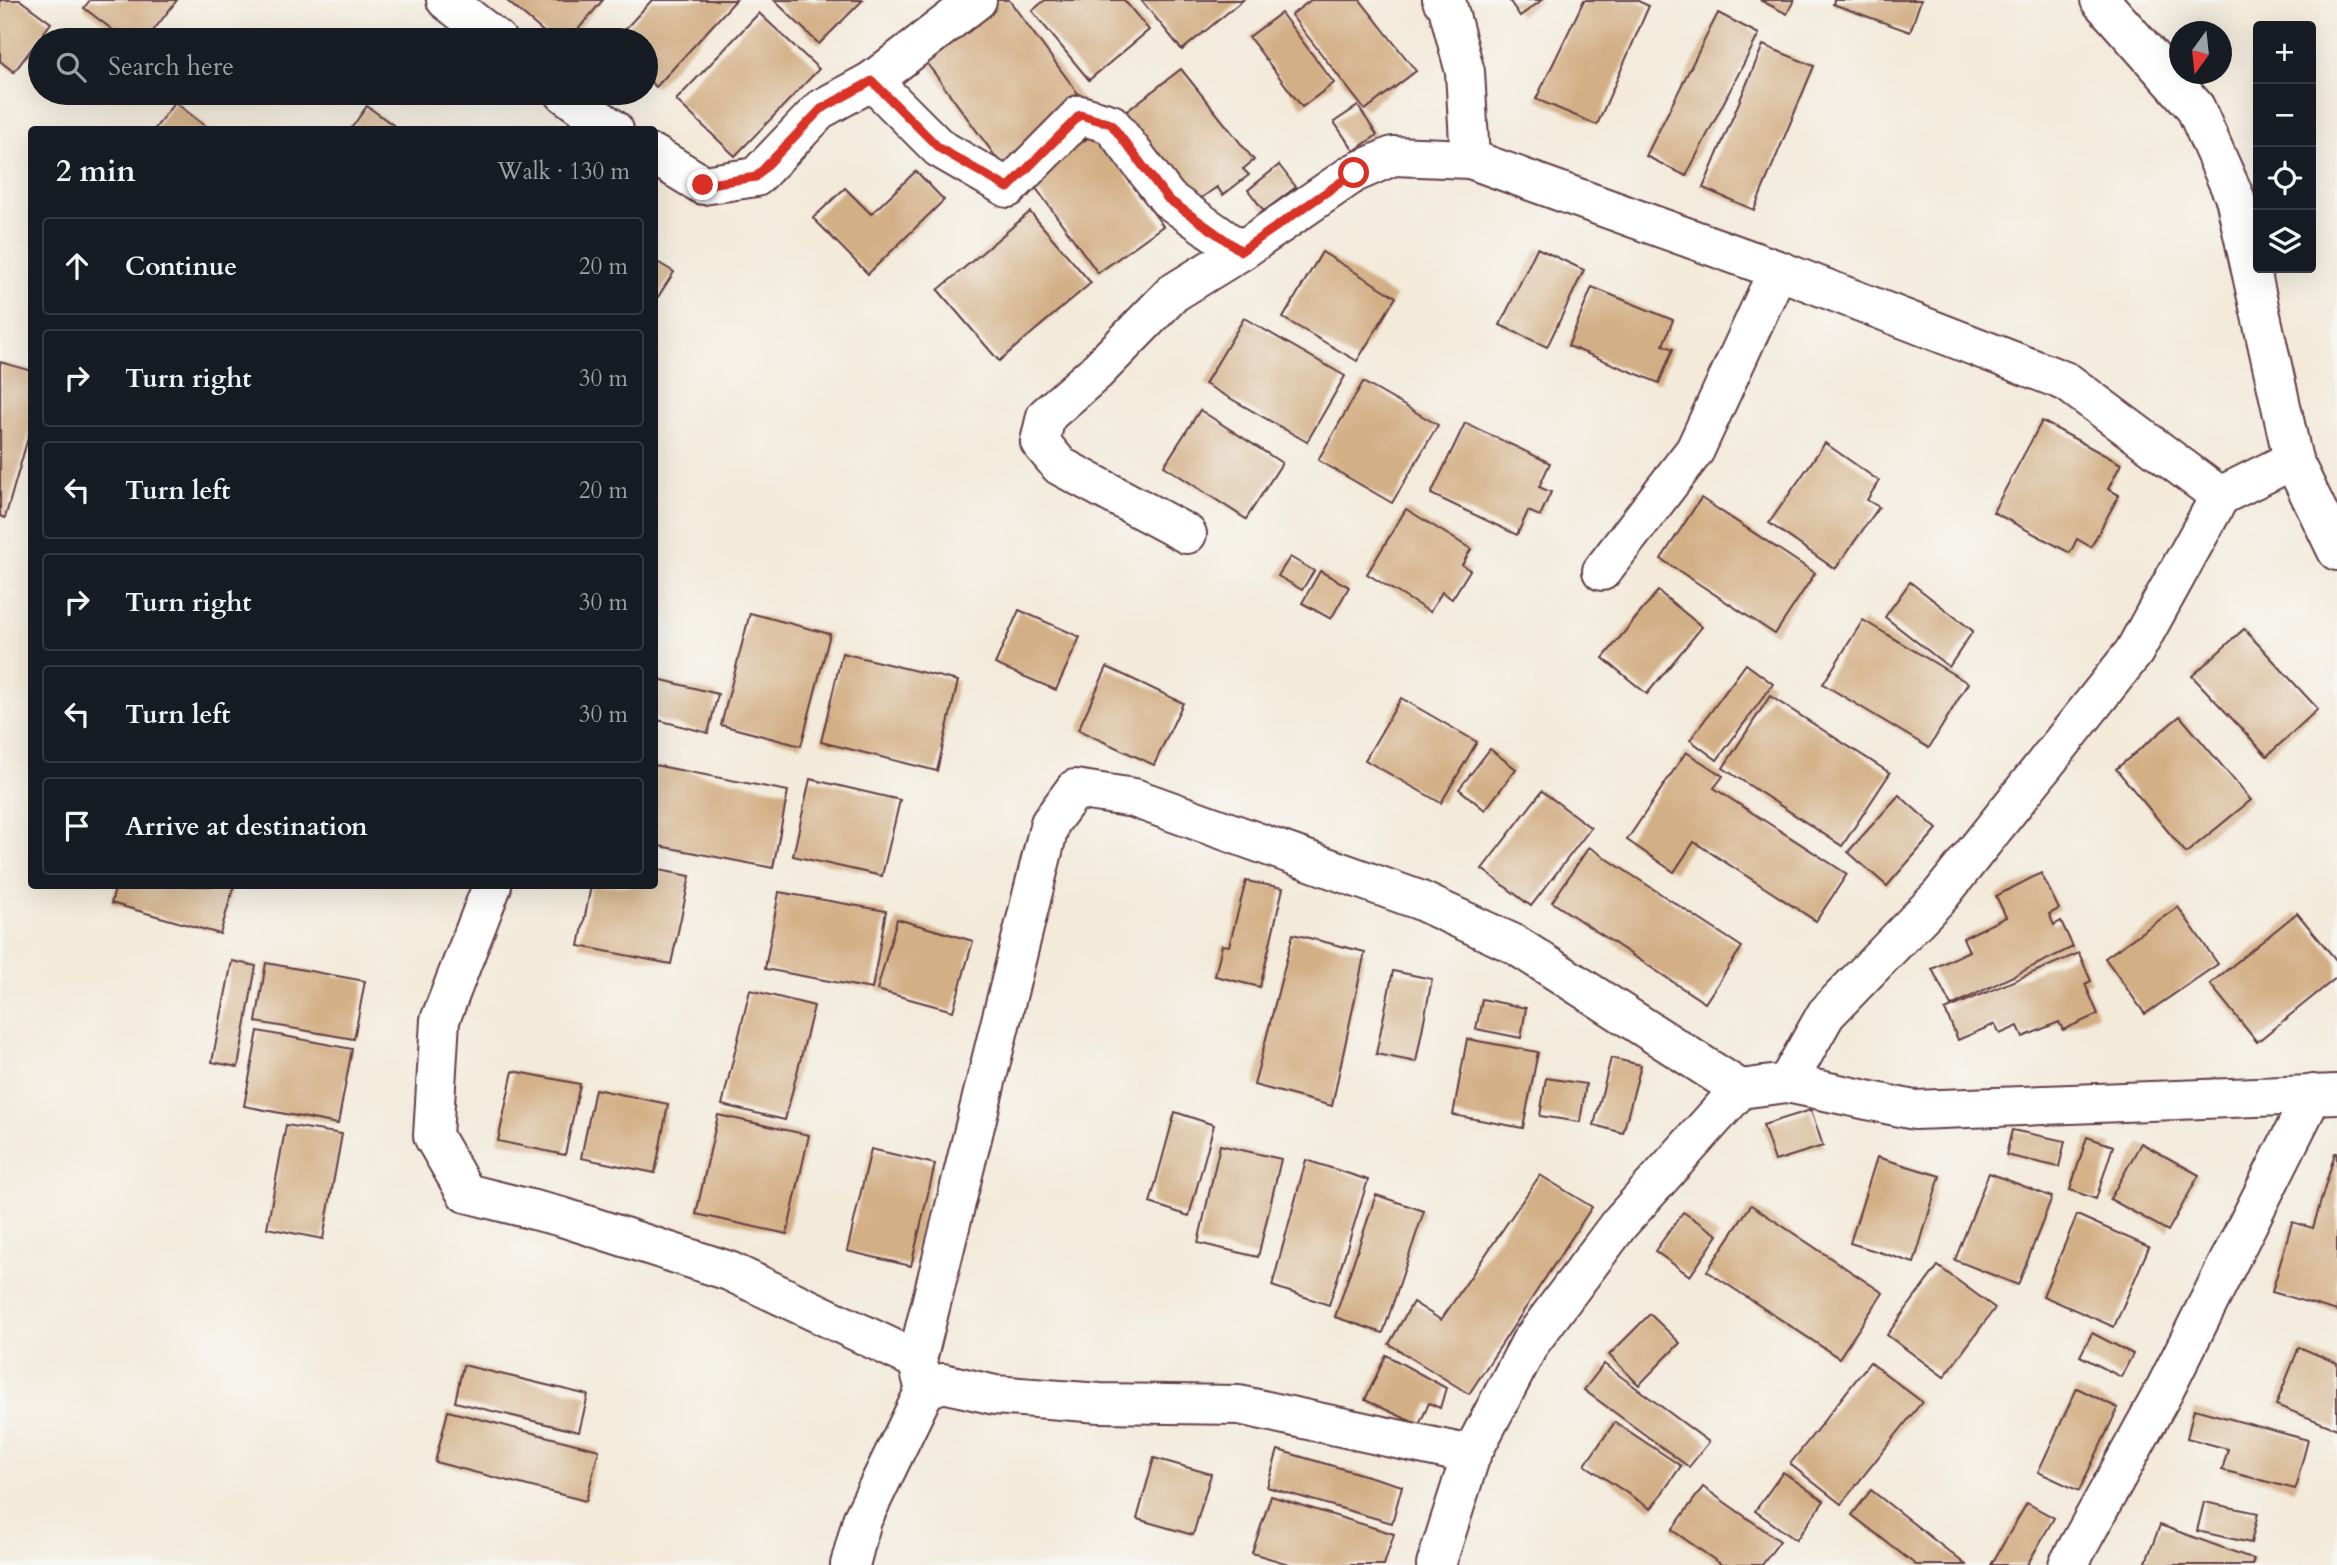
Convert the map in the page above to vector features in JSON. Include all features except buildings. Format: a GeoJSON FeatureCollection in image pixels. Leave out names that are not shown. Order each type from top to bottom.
{"type":"FeatureCollection","features":[{"type":"Feature","properties":{"kind":"street"},"geometry":{"type":"LineString","coordinates":[[446,0],[482,28]]}},
{"type":"Feature","properties":{"kind":"street"},"geometry":{"type":"LineString","coordinates":[[658,157],[703,185],[756,177],[821,109],[872,81],[978,0]]}},
{"type":"Feature","properties":{"kind":"street"},"geometry":{"type":"LineString","coordinates":[[1442,0],[1447,4],[1465,72],[1470,159]]}},
{"type":"Feature","properties":{"kind":"street"},"geometry":{"type":"LineString","coordinates":[[2101,0],[2194,107],[2235,198],[2293,460],[2337,551]]}},
{"type":"Feature","properties":{"kind":"street"},"geometry":{"type":"LineString","coordinates":[[872,81],[939,148],[1008,188],[1080,115],[1111,124],[1168,199],[1241,251]]}},
{"type":"Feature","properties":{"kind":"street"},"geometry":{"type":"LineString","coordinates":[[580,105],[609,126]]}},
{"type":"Feature","properties":{"kind":"street"},"geometry":{"type":"LineString","coordinates":[[1186,534],[1060,466],[1040,442],[1046,416],[1096,372],[1173,293],[1241,251],[1354,173],[1393,156],[1470,159],[1778,270],[2067,382],[2220,496]]}},
{"type":"Feature","properties":{"kind":"street"},"geometry":{"type":"LineString","coordinates":[[1602,571],[1695,450],[1778,270]]}},
{"type":"Feature","properties":{"kind":"street"},"geometry":{"type":"LineString","coordinates":[[1787,1083],[1826,1014],[1940,896],[2134,652],[2220,496],[2293,460]]}},
{"type":"Feature","properties":{"kind":"street"},"geometry":{"type":"LineString","coordinates":[[850,1565],[862,1520],[921,1375],[1050,823],[1075,789],[1134,798],[1419,900],[1514,944],[1740,1089],[1787,1083],[1914,1110],[2325,1094]]}},
{"type":"Feature","properties":{"kind":"street"},"geometry":{"type":"LineString","coordinates":[[491,889],[440,1020],[433,1136],[466,1193],[562,1217],[729,1271],[921,1375],[943,1383],[995,1395],[1100,1403],[1239,1405],[1471,1455]]}},
{"type":"Feature","properties":{"kind":"street"},"geometry":{"type":"LineString","coordinates":[[1436,1565],[1471,1455],[1530,1343],[1619,1224],[1740,1089]]}},
{"type":"Feature","properties":{"kind":"street"},"geometry":{"type":"LineString","coordinates":[[2068,1565],[2325,1094]]}},
{"type":"Feature","properties":{"kind":"route"},"geometry":{"type":"LineString","coordinates":[[703,185],[756,177],[821,109],[872,81],[939,148],[1008,188],[1080,115],[1111,124],[1168,199],[1241,251],[1354,173]]}}]}
